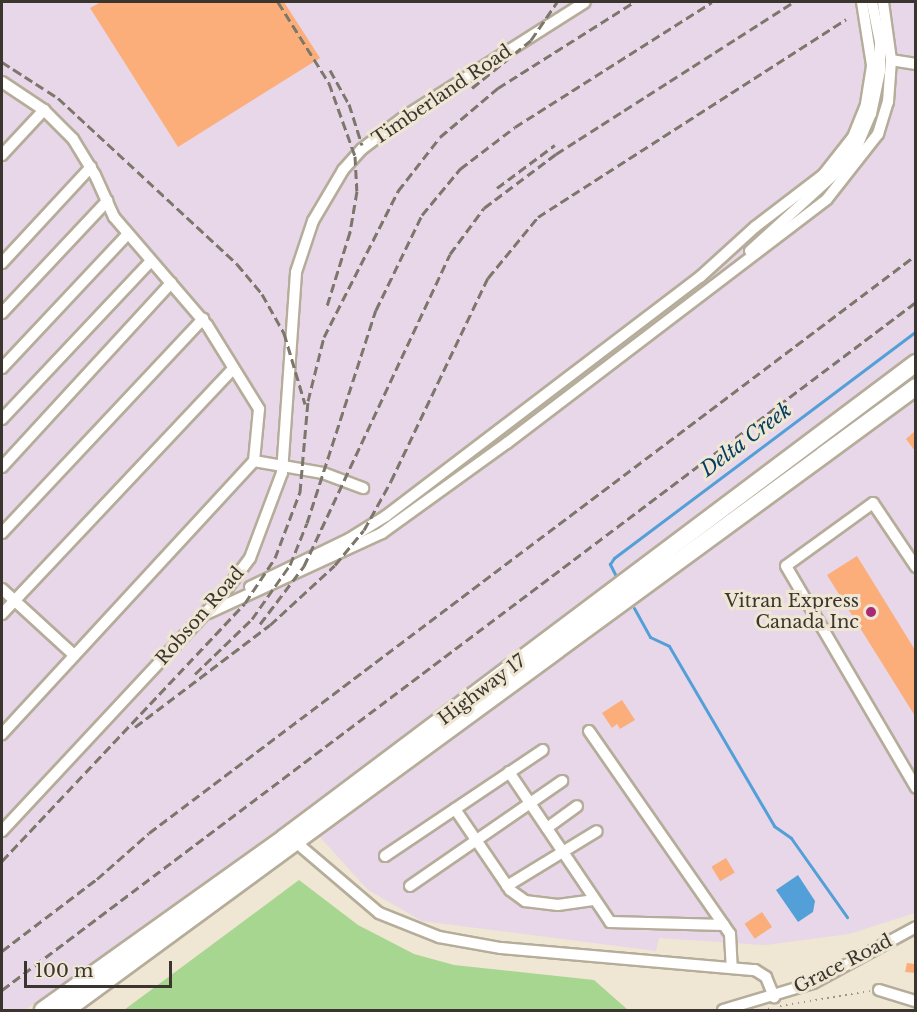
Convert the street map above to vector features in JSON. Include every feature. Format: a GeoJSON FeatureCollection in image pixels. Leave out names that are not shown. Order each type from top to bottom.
{"type":"FeatureCollection","features":[{"type":"Feature","properties":{"kind":"highway","name":"Highway 17"},"geometry":{"type":"LineString","coordinates":[[43,1011],[293,831],[915,363]]}},
{"type":"Feature","properties":{"kind":"highway","name":"Highway 17"},"geometry":{"type":"LineString","coordinates":[[66,1011],[298,844],[915,387]]}},
{"type":"Feature","properties":{"kind":"street","name":"Timberland Road"},"geometry":{"type":"LineString","coordinates":[[290,348],[293,289],[303,245],[327,195],[355,156],[404,117],[585,2]]}},
{"type":"Feature","properties":{"kind":"street"},"geometry":{"type":"LineString","coordinates":[[216,602],[349,539],[386,516],[700,277],[755,227],[823,175],[853,137],[866,104],[872,65],[862,2]]}},
{"type":"Feature","properties":{"kind":"street"},"geometry":{"type":"LineString","coordinates":[[737,266],[764,236],[838,171],[858,144],[871,114],[880,71],[880,42],[872,2]]}},
{"type":"Feature","properties":{"kind":"street"},"geometry":{"type":"LineString","coordinates":[[204,615],[382,532],[507,443],[827,199],[858,164],[878,134],[888,102],[891,60],[883,2]]}},
{"type":"Feature","properties":{"kind":"street"},"geometry":{"type":"LineString","coordinates":[[891,60],[915,64]]}},
{"type":"Feature","properties":{"kind":"street"},"geometry":{"type":"LineString","coordinates":[[2,82],[44,110],[73,139],[128,234],[202,320],[259,409],[254,461],[2,734]]}},
{"type":"Feature","properties":{"kind":"street"},"geometry":{"type":"LineString","coordinates":[[2,155],[44,110]]}},
{"type":"Feature","properties":{"kind":"street"},"geometry":{"type":"LineString","coordinates":[[2,263],[91,167]]}},
{"type":"Feature","properties":{"kind":"street"},"geometry":{"type":"LineString","coordinates":[[2,313],[107,201]]}},
{"type":"Feature","properties":{"kind":"street"},"geometry":{"type":"LineString","coordinates":[[2,368],[128,234]]}},
{"type":"Feature","properties":{"kind":"street"},"geometry":{"type":"LineString","coordinates":[[2,419],[151,261]]}},
{"type":"Feature","properties":{"kind":"street"},"geometry":{"type":"LineString","coordinates":[[2,467],[171,284]]}},
{"type":"Feature","properties":{"kind":"street"},"geometry":{"type":"LineString","coordinates":[[2,533],[202,320]]}},
{"type":"Feature","properties":{"kind":"street","name":"Robson Road"},"geometry":{"type":"LineString","coordinates":[[2,831],[216,602],[240,572],[261,536],[283,467],[290,348]]}},
{"type":"Feature","properties":{"kind":"street"},"geometry":{"type":"LineString","coordinates":[[2,614],[233,369]]}},
{"type":"Feature","properties":{"kind":"street"},"geometry":{"type":"LineString","coordinates":[[254,461],[323,473],[363,488]]}},
{"type":"Feature","properties":{"kind":"street"},"geometry":{"type":"LineString","coordinates":[[915,567],[873,503],[786,566],[915,789]]}},
{"type":"Feature","properties":{"kind":"street"},"geometry":{"type":"LineString","coordinates":[[2,589],[74,655]]}},
{"type":"Feature","properties":{"kind":"street"},"geometry":{"type":"LineString","coordinates":[[589,730],[730,934],[732,968]]}},
{"type":"Feature","properties":{"kind":"street"},"geometry":{"type":"LineString","coordinates":[[385,856],[543,750]]}},
{"type":"Feature","properties":{"kind":"street"},"geometry":{"type":"LineString","coordinates":[[509,772],[610,922],[724,925]]}},
{"type":"Feature","properties":{"kind":"street"},"geometry":{"type":"LineString","coordinates":[[410,886],[562,781]]}},
{"type":"Feature","properties":{"kind":"street"},"geometry":{"type":"LineString","coordinates":[[547,828],[577,807]]}},
{"type":"Feature","properties":{"kind":"street"},"geometry":{"type":"LineString","coordinates":[[455,809],[507,886],[525,901],[558,905],[595,900]]}},
{"type":"Feature","properties":{"kind":"street"},"geometry":{"type":"LineString","coordinates":[[507,886],[561,850],[597,831]]}},
{"type":"Feature","properties":{"kind":"street","name":"Grace Road"},"geometry":{"type":"LineString","coordinates":[[298,844],[379,913],[439,937],[501,948],[760,971],[774,997],[813,983],[915,927]]}},
{"type":"Feature","properties":{"kind":"street"},"geometry":{"type":"LineString","coordinates":[[879,990],[915,1001]]}},
{"type":"Feature","properties":{"kind":"street"},"geometry":{"type":"LineString","coordinates":[[723,1011],[774,997]]}},
{"type":"Feature","properties":{"kind":"path"},"geometry":{"type":"LineString","coordinates":[[795,999],[800,1003],[863,992]]}},
{"type":"Feature","properties":{"kind":"shaded area"},"geometry":{"type":"Polygon","coordinates":[[[2,2],[915,2],[915,913],[849,934],[765,945],[659,938],[656,951],[422,921],[368,890],[299,814],[25,1010],[2,1010],[2,2]]]}},
{"type":"Feature","properties":{"kind":"green space"},"geometry":{"type":"Polygon","coordinates":[[[299,880],[358,925],[414,954],[454,965],[594,980],[628,1010],[124,1010],[299,880]]]}},
{"type":"Feature","properties":{"kind":"water"},"geometry":{"type":"Polygon","coordinates":[[[798,875],[815,901],[813,912],[798,922],[776,890],[798,875]]]}},
{"type":"Feature","properties":{"kind":"building"},"geometry":{"type":"Polygon","coordinates":[[[101,2],[284,2],[320,58],[178,147],[90,8],[101,2]]]}},
{"type":"Feature","properties":{"kind":"building"},"geometry":{"type":"Polygon","coordinates":[[[915,431],[915,451],[906,439],[915,431]]]}},
{"type":"Feature","properties":{"kind":"building","name":"Vitran Express Canada Inc"},"geometry":{"type":"Polygon","coordinates":[[[857,556],[915,650],[915,716],[827,575],[857,556]]]}},
{"type":"Feature","properties":{"kind":"building"},"geometry":{"type":"Polygon","coordinates":[[[622,700],[635,720],[620,729],[617,724],[612,728],[602,713],[622,700]]]}},
{"type":"Feature","properties":{"kind":"building"},"geometry":{"type":"Polygon","coordinates":[[[726,858],[735,873],[720,881],[711,867],[726,858]]]}},
{"type":"Feature","properties":{"kind":"building"},"geometry":{"type":"Polygon","coordinates":[[[762,912],[772,927],[755,939],[745,924],[762,912]]]}},
{"type":"Feature","properties":{"kind":"building"},"geometry":{"type":"Polygon","coordinates":[[[907,963],[915,964],[915,973],[905,972],[907,963]]]}},
{"type":"Feature","properties":{"kind":"waterway","name":"Delta Creek"},"geometry":{"type":"LineString","coordinates":[[617,578],[610,564],[614,558],[916,331]]}},
{"type":"Feature","properties":{"kind":"waterway","name":"Delta Creek"},"geometry":{"type":"LineString","coordinates":[[634,608],[650,637],[669,646],[774,826],[791,838],[847,917]]}},
{"type":"Feature","properties":{"kind":"railway"},"geometry":{"type":"LineString","coordinates":[[278,2],[329,83],[355,156],[357,191],[350,232],[327,306]]}},
{"type":"Feature","properties":{"kind":"railway"},"geometry":{"type":"LineString","coordinates":[[472,88],[531,40],[557,2]]}},
{"type":"Feature","properties":{"kind":"railway"},"geometry":{"type":"LineString","coordinates":[[2,861],[245,603],[275,558],[300,492],[308,401],[324,337],[398,191],[440,137],[498,88],[634,2]]}},
{"type":"Feature","properties":{"kind":"railway"},"geometry":{"type":"LineString","coordinates":[[195,674],[252,619],[290,565],[307,523],[376,310],[422,215],[460,169],[515,127],[712,2]]}},
{"type":"Feature","properties":{"kind":"railway"},"geometry":{"type":"LineString","coordinates":[[260,624],[304,566],[450,254],[484,208],[556,154],[794,2]]}},
{"type":"Feature","properties":{"kind":"railway"},"geometry":{"type":"LineString","coordinates":[[135,727],[270,625],[335,565],[364,530],[391,481],[488,278],[538,217],[846,19]]}},
{"type":"Feature","properties":{"kind":"railway"},"geometry":{"type":"LineString","coordinates":[[2,62],[58,98],[237,264],[262,294],[284,333],[305,404]]}},
{"type":"Feature","properties":{"kind":"railway"},"geometry":{"type":"LineString","coordinates":[[330,70],[349,104],[362,145]]}},
{"type":"Feature","properties":{"kind":"railway"},"geometry":{"type":"LineString","coordinates":[[497,188],[555,145]]}},
{"type":"Feature","properties":{"kind":"railway"},"geometry":{"type":"LineString","coordinates":[[2,951],[97,879],[149,833],[916,255]]}},
{"type":"Feature","properties":{"kind":"railway"},"geometry":{"type":"LineString","coordinates":[[2,990],[916,302]]}},
{"type":"Feature","properties":{"kind":"place","name":"Vitran Express Canada Inc"},"geometry":{"type":"Point","coordinates":[871,612]}}]}
